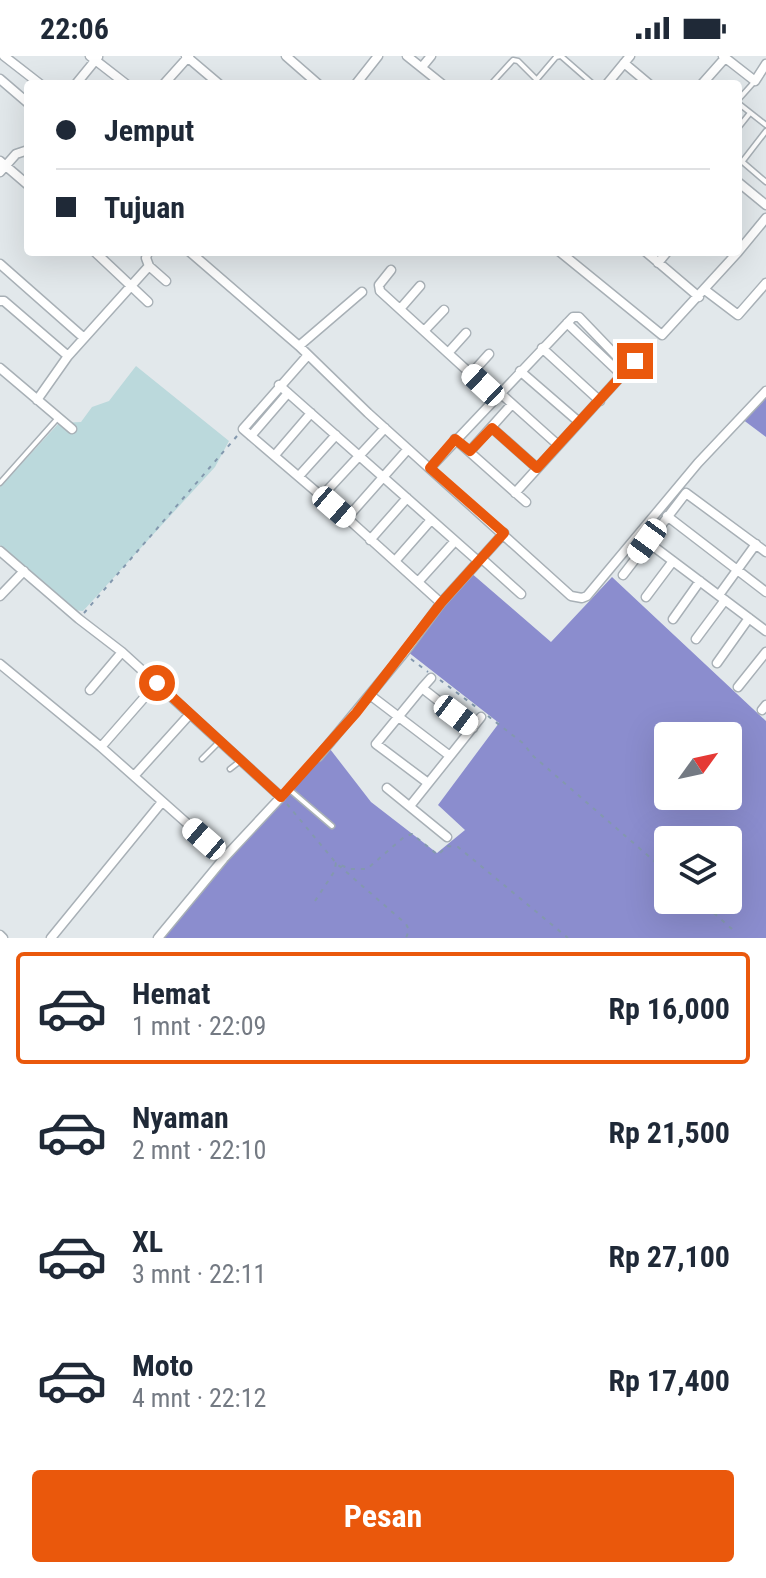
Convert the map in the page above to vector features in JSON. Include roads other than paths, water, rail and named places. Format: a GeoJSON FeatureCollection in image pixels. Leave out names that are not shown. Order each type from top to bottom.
{"type":"FeatureCollection","features":[{"type":"Feature","properties":{"kind":"street"},"geometry":{"type":"LineString","coordinates":[[4,56],[35,80]]}},
{"type":"Feature","properties":{"kind":"street"},"geometry":{"type":"LineString","coordinates":[[286,56],[313,80]]}},
{"type":"Feature","properties":{"kind":"street"},"geometry":{"type":"LineString","coordinates":[[359,80],[378,56]]}},
{"type":"Feature","properties":{"kind":"street"},"geometry":{"type":"LineString","coordinates":[[407,56],[437,80]]}},
{"type":"Feature","properties":{"kind":"street"},"geometry":{"type":"LineString","coordinates":[[422,67],[431,56]]}},
{"type":"Feature","properties":{"kind":"street"},"geometry":{"type":"LineString","coordinates":[[705,80],[724,57],[755,81],[766,63],[760,56]]}},
{"type":"Feature","properties":{"kind":"street"},"geometry":{"type":"LineString","coordinates":[[79,80],[95,57],[121,80]]}},
{"type":"Feature","properties":{"kind":"street"},"geometry":{"type":"LineString","coordinates":[[167,80],[187,57],[214,80]]}},
{"type":"Feature","properties":{"kind":"street"},"geometry":{"type":"LineString","coordinates":[[610,80],[627,60],[645,80]]}},
{"type":"Feature","properties":{"kind":"street"},"geometry":{"type":"LineString","coordinates":[[0,79],[24,100]]}},
{"type":"Feature","properties":{"kind":"street"},"geometry":{"type":"LineString","coordinates":[[24,151],[2,166],[24,182]]}},
{"type":"Feature","properties":{"kind":"street"},"geometry":{"type":"LineString","coordinates":[[742,185],[766,205]]}},
{"type":"Feature","properties":{"kind":"street"},"geometry":{"type":"LineString","coordinates":[[742,247],[766,218]]}},
{"type":"Feature","properties":{"kind":"street"},"geometry":{"type":"LineString","coordinates":[[99,256],[148,302]]}},
{"type":"Feature","properties":{"kind":"street"},"geometry":{"type":"LineString","coordinates":[[147,256],[149,266],[166,281]]}},
{"type":"Feature","properties":{"kind":"street"},"geometry":{"type":"LineString","coordinates":[[195,256],[299,346],[571,596],[579,598],[587,596],[698,463],[766,391]]}},
{"type":"Feature","properties":{"kind":"street"},"geometry":{"type":"LineString","coordinates":[[565,256],[661,335],[734,256]]}},
{"type":"Feature","properties":{"kind":"street"},"geometry":{"type":"LineString","coordinates":[[650,256],[737,315],[766,283]]}},
{"type":"Feature","properties":{"kind":"street"},"geometry":{"type":"LineString","coordinates":[[658,263],[664,256]]}},
{"type":"Feature","properties":{"kind":"street"},"geometry":{"type":"LineString","coordinates":[[0,264],[84,338]]}},
{"type":"Feature","properties":{"kind":"street"},"geometry":{"type":"LineString","coordinates":[[37,400],[68,356],[149,266]]}},
{"type":"Feature","properties":{"kind":"street"},"geometry":{"type":"LineString","coordinates":[[391,270],[379,285],[379,290],[471,374],[512,404],[557,444]]}},
{"type":"Feature","properties":{"kind":"street"},"geometry":{"type":"LineString","coordinates":[[400,309],[420,286]]}},
{"type":"Feature","properties":{"kind":"street"},"geometry":{"type":"LineString","coordinates":[[299,346],[362,292]]}},
{"type":"Feature","properties":{"kind":"street"},"geometry":{"type":"LineString","coordinates":[[0,301],[4,301],[68,356]]}},
{"type":"Feature","properties":{"kind":"street"},"geometry":{"type":"LineString","coordinates":[[424,331],[444,310]]}},
{"type":"Feature","properties":{"kind":"street"},"geometry":{"type":"LineString","coordinates":[[430,468],[567,323],[628,368],[515,493]]}},
{"type":"Feature","properties":{"kind":"street"},"geometry":{"type":"LineString","coordinates":[[448,353],[466,333]]}},
{"type":"Feature","properties":{"kind":"street"},"geometry":{"type":"LineString","coordinates":[[542,348],[600,401]]}},
{"type":"Feature","properties":{"kind":"street"},"geometry":{"type":"LineString","coordinates":[[471,374],[489,354]]}},
{"type":"Feature","properties":{"kind":"street"},"geometry":{"type":"LineString","coordinates":[[308,355],[243,429],[441,603]]}},
{"type":"Feature","properties":{"kind":"street"},"geometry":{"type":"LineString","coordinates":[[0,368],[72,429]]}},
{"type":"Feature","properties":{"kind":"street"},"geometry":{"type":"LineString","coordinates":[[520,371],[579,422]]}},
{"type":"Feature","properties":{"kind":"street"},"geometry":{"type":"LineString","coordinates":[[279,385],[455,541],[521,594]]}},
{"type":"Feature","properties":{"kind":"street"},"geometry":{"type":"LineString","coordinates":[[251,436],[288,393]]}},
{"type":"Feature","properties":{"kind":"street"},"geometry":{"type":"LineString","coordinates":[[470,451],[512,404]]}},
{"type":"Feature","properties":{"kind":"street"},"geometry":{"type":"LineString","coordinates":[[275,455],[311,413]]}},
{"type":"Feature","properties":{"kind":"street"},"geometry":{"type":"LineString","coordinates":[[322,496],[385,428]]}},
{"type":"Feature","properties":{"kind":"street"},"geometry":{"type":"LineString","coordinates":[[492,428],[537,468]]}},
{"type":"Feature","properties":{"kind":"street"},"geometry":{"type":"LineString","coordinates":[[299,476],[336,435]]}},
{"type":"Feature","properties":{"kind":"street"},"geometry":{"type":"LineString","coordinates":[[455,439],[526,502]]}},
{"type":"Feature","properties":{"kind":"street"},"geometry":{"type":"LineString","coordinates":[[347,518],[408,449]]}},
{"type":"Feature","properties":{"kind":"street"},"geometry":{"type":"LineString","coordinates":[[623,575],[683,495],[688,494],[766,552]]}},
{"type":"Feature","properties":{"kind":"street"},"geometry":{"type":"LineString","coordinates":[[370,540],[407,498]]}},
{"type":"Feature","properties":{"kind":"street"},"geometry":{"type":"LineString","coordinates":[[667,516],[766,592]]}},
{"type":"Feature","properties":{"kind":"street"},"geometry":{"type":"LineString","coordinates":[[395,561],[431,520]]}},
{"type":"Feature","properties":{"kind":"street"},"geometry":{"type":"LineString","coordinates":[[318,757],[441,603],[504,533]]}},
{"type":"Feature","properties":{"kind":"street"},"geometry":{"type":"LineString","coordinates":[[638,534],[766,631]]}},
{"type":"Feature","properties":{"kind":"street"},"geometry":{"type":"LineString","coordinates":[[418,582],[455,541]]}},
{"type":"Feature","properties":{"kind":"street"},"geometry":{"type":"LineString","coordinates":[[696,639],[756,544]]}},
{"type":"Feature","properties":{"kind":"street"},"geometry":{"type":"LineString","coordinates":[[0,551],[122,652],[281,797],[225,857],[158,938]]}},
{"type":"Feature","properties":{"kind":"street"},"geometry":{"type":"LineString","coordinates":[[646,597],[673,561]]}},
{"type":"Feature","properties":{"kind":"street"},"geometry":{"type":"LineString","coordinates":[[0,596],[24,571]]}},
{"type":"Feature","properties":{"kind":"street"},"geometry":{"type":"LineString","coordinates":[[673,619],[700,581]]}},
{"type":"Feature","properties":{"kind":"street"},"geometry":{"type":"LineString","coordinates":[[717,663],[749,618]]}},
{"type":"Feature","properties":{"kind":"street"},"geometry":{"type":"LineString","coordinates":[[90,690],[122,652]]}},
{"type":"Feature","properties":{"kind":"street"},"geometry":{"type":"LineString","coordinates":[[738,687],[766,652]]}},
{"type":"Feature","properties":{"kind":"street"},"geometry":{"type":"LineString","coordinates":[[0,664],[101,747],[225,857]]}},
{"type":"Feature","properties":{"kind":"street"},"geometry":{"type":"LineString","coordinates":[[428,783],[376,744],[430,675]]}},
{"type":"Feature","properties":{"kind":"street"},"geometry":{"type":"LineString","coordinates":[[101,747],[157,683]]}},
{"type":"Feature","properties":{"kind":"street"},"geometry":{"type":"LineString","coordinates":[[422,688],[473,728]]}},
{"type":"Feature","properties":{"kind":"street"},"geometry":{"type":"LineString","coordinates":[[370,695],[450,756]]}},
{"type":"Feature","properties":{"kind":"street"},"geometry":{"type":"LineString","coordinates":[[134,776],[190,714]]}},
{"type":"Feature","properties":{"kind":"street"},"geometry":{"type":"LineString","coordinates":[[410,806],[481,717]]}},
{"type":"Feature","properties":{"kind":"street"},"geometry":{"type":"LineString","coordinates":[[387,788],[447,837]]}},
{"type":"Feature","properties":{"kind":"street"},"geometry":{"type":"LineString","coordinates":[[51,938],[162,802]]}},
{"type":"Feature","properties":{"kind":"lane"},"geometry":{"type":"LineString","coordinates":[[537,80],[560,56],[588,80]]}},
{"type":"Feature","properties":{"kind":"lane"},"geometry":{"type":"LineString","coordinates":[[495,80],[513,60],[518,61],[533,80]]}},
{"type":"Feature","properties":{"kind":"lane"},"geometry":{"type":"LineString","coordinates":[[742,96],[755,81]]}},
{"type":"Feature","properties":{"kind":"lane"},"geometry":{"type":"LineString","coordinates":[[742,105],[766,128],[742,158]]}},
{"type":"Feature","properties":{"kind":"lane"},"geometry":{"type":"LineString","coordinates":[[742,123],[750,113]]}},
{"type":"Feature","properties":{"kind":"lane"},"geometry":{"type":"LineString","coordinates":[[742,162],[766,181]]}},
{"type":"Feature","properties":{"kind":"lane"},"geometry":{"type":"LineString","coordinates":[[760,176],[766,168]]}},
{"type":"Feature","properties":{"kind":"lane"},"geometry":{"type":"LineString","coordinates":[[0,483],[59,418]]}},
{"type":"Feature","properties":{"kind":"lane"},"geometry":{"type":"LineString","coordinates":[[202,759],[219,742]]}},
{"type":"Feature","properties":{"kind":"lane"},"geometry":{"type":"LineString","coordinates":[[281,797],[318,757]]}},
{"type":"Feature","properties":{"kind":"lane"},"geometry":{"type":"LineString","coordinates":[[230,769],[241,760]]}},
{"type":"Feature","properties":{"kind":"lane"},"geometry":{"type":"LineString","coordinates":[[290,790],[332,826]]}},
{"type":"Feature","properties":{"kind":"water"},"geometry":{"type":"Polygon","coordinates":[[[766,394],[766,437],[742,419],[766,394]]]}},
{"type":"Feature","properties":{"kind":"water"},"geometry":{"type":"Polygon","coordinates":[[[470,572],[551,642],[612,577],[766,721],[766,938],[160,938],[230,855],[330,749],[371,802],[437,853],[465,830],[438,805],[499,723],[408,652],[470,572]]]}}]}
